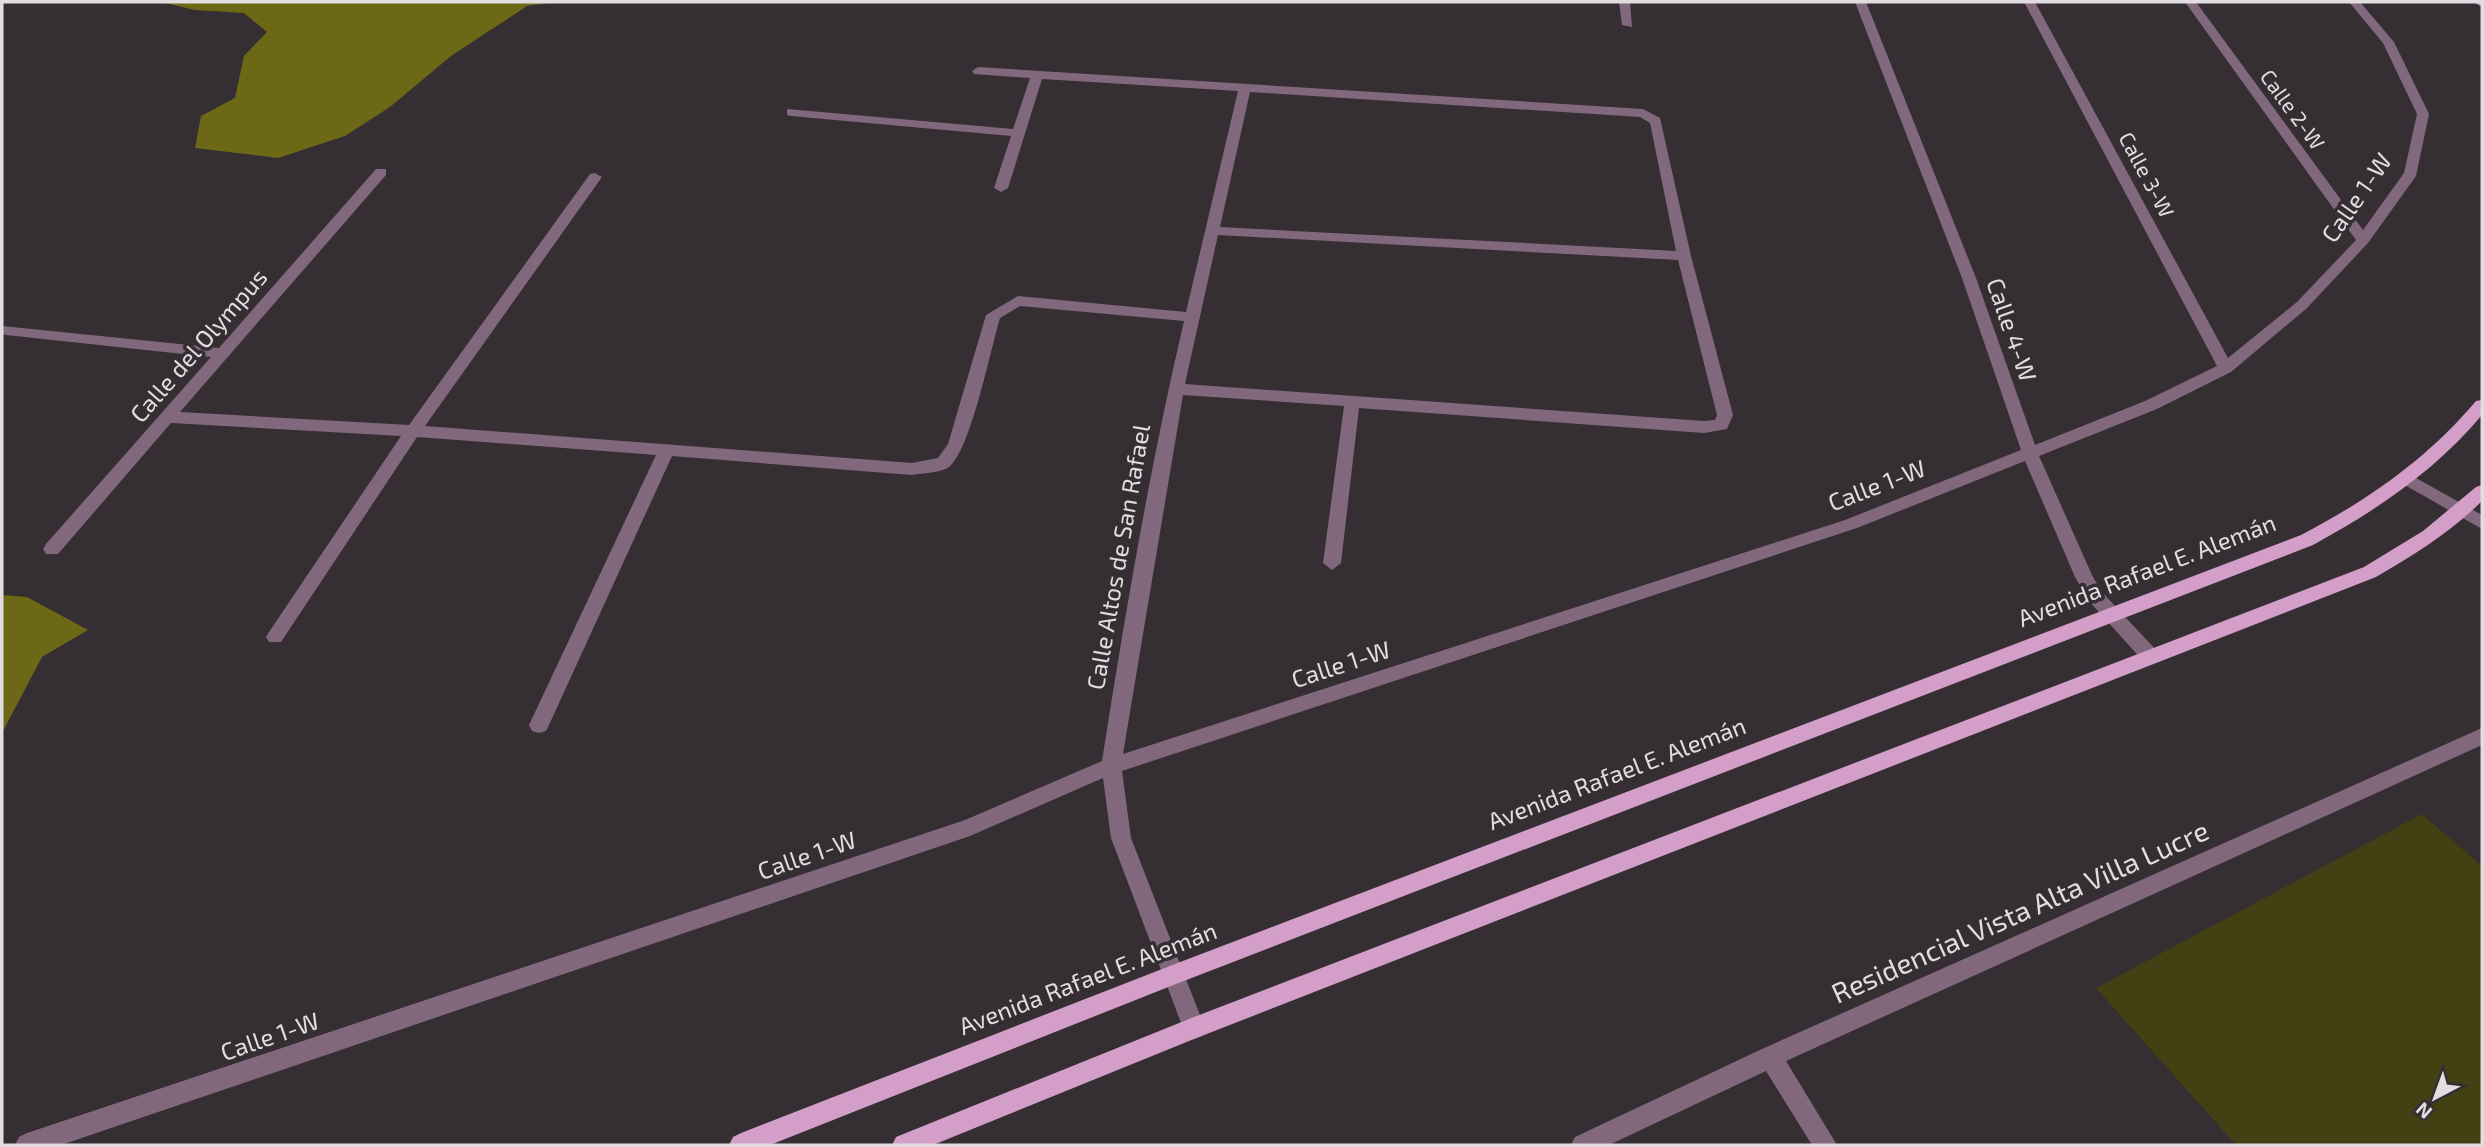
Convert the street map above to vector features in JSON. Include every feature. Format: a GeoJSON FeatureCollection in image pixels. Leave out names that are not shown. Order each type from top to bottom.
{"type":"FeatureCollection","features":[{"type":"Feature","properties":{"kind":"main road","name":"Avenida Rafael E. Alemán"},"geometry":{"type":"LineString","coordinates":[[741,1145],[1175,974],[2307,540],[2363,511],[2409,480],[2468,424],[2482,405]]}},
{"type":"Feature","properties":{"kind":"main road"},"geometry":{"type":"LineString","coordinates":[[904,1145],[1195,1028],[2370,572],[2419,544],[2462,511],[2482,491]]}},
{"type":"Feature","properties":{"kind":"street"},"geometry":{"type":"LineString","coordinates":[[1624,2],[1628,25]]}},
{"type":"Feature","properties":{"kind":"street","name":"Calle 4-W"},"geometry":{"type":"LineString","coordinates":[[1860,2],[1969,278],[2030,453],[2084,577],[2112,614],[2150,656]]}},
{"type":"Feature","properties":{"kind":"street","name":"Calle 3-W"},"geometry":{"type":"LineString","coordinates":[[2029,2],[2226,368]]}},
{"type":"Feature","properties":{"kind":"street","name":"Calle 2-W"},"geometry":{"type":"LineString","coordinates":[[2190,2],[2362,240]]}},
{"type":"Feature","properties":{"kind":"street","name":"Calle 1-W"},"geometry":{"type":"LineString","coordinates":[[27,1145],[970,827],[1111,766],[1851,524],[2151,405],[2226,368],[2302,305],[2362,240],[2411,173],[2423,114],[2388,42],[2354,2]]}},
{"type":"Feature","properties":{"kind":"street"},"geometry":{"type":"LineString","coordinates":[[978,71],[1643,113],[1656,121],[1684,256],[1725,415],[1721,425],[1704,427],[1352,404],[1176,389]]}},
{"type":"Feature","properties":{"kind":"street"},"geometry":{"type":"LineString","coordinates":[[1001,188],[1037,74]]}},
{"type":"Feature","properties":{"kind":"street","name":"Calle Altos de San Rafael"},"geometry":{"type":"LineString","coordinates":[[1195,1028],[1121,838],[1111,766],[1176,389],[1245,89]]}},
{"type":"Feature","properties":{"kind":"street"},"geometry":{"type":"LineString","coordinates":[[791,112],[1018,133]]}},
{"type":"Feature","properties":{"kind":"street","name":"Calle del Olympus"},"geometry":{"type":"LineString","coordinates":[[52,549],[380,172]]}},
{"type":"Feature","properties":{"kind":"street"},"geometry":{"type":"LineString","coordinates":[[275,637],[413,432],[595,177]]}},
{"type":"Feature","properties":{"kind":"street"},"geometry":{"type":"LineString","coordinates":[[1213,231],[1684,256]]}},
{"type":"Feature","properties":{"kind":"street"},"geometry":{"type":"LineString","coordinates":[[167,417],[413,432],[912,469],[943,463],[956,446],[993,315],[1004,307],[1018,301],[1193,317]]}},
{"type":"Feature","properties":{"kind":"street"},"geometry":{"type":"LineString","coordinates":[[6,330],[223,353]]}},
{"type":"Feature","properties":{"kind":"street"},"geometry":{"type":"LineString","coordinates":[[1332,563],[1352,404]]}},
{"type":"Feature","properties":{"kind":"street"},"geometry":{"type":"LineString","coordinates":[[539,725],[667,450]]}},
{"type":"Feature","properties":{"kind":"street"},"geometry":{"type":"LineString","coordinates":[[2409,480],[2482,523]]}},
{"type":"Feature","properties":{"kind":"street","name":"Residencial Vista Alta Villa Lucre"},"geometry":{"type":"LineString","coordinates":[[1583,1145],[1770,1057],[2482,736]]}},
{"type":"Feature","properties":{"kind":"street"},"geometry":{"type":"LineString","coordinates":[[1770,1057],[1825,1145]]}},
{"type":"Feature","properties":{"kind":"shaded area"},"geometry":{"type":"Polygon","coordinates":[[[161,2],[557,2],[527,6],[451,56],[390,107],[345,136],[278,158],[195,148],[201,116],[235,98],[244,56],[267,32],[244,13],[195,10],[161,2]]]}},
{"type":"Feature","properties":{"kind":"shaded area"},"geometry":{"type":"Polygon","coordinates":[[[2,595],[27,597],[88,630],[42,657],[2,733],[2,595]]]}},
{"type":"Feature","properties":{"kind":"shaded area"},"geometry":{"type":"Polygon","coordinates":[[[2422,814],[2482,866],[2482,1145],[2236,1145],[2096,988],[2422,814]]]}}]}
